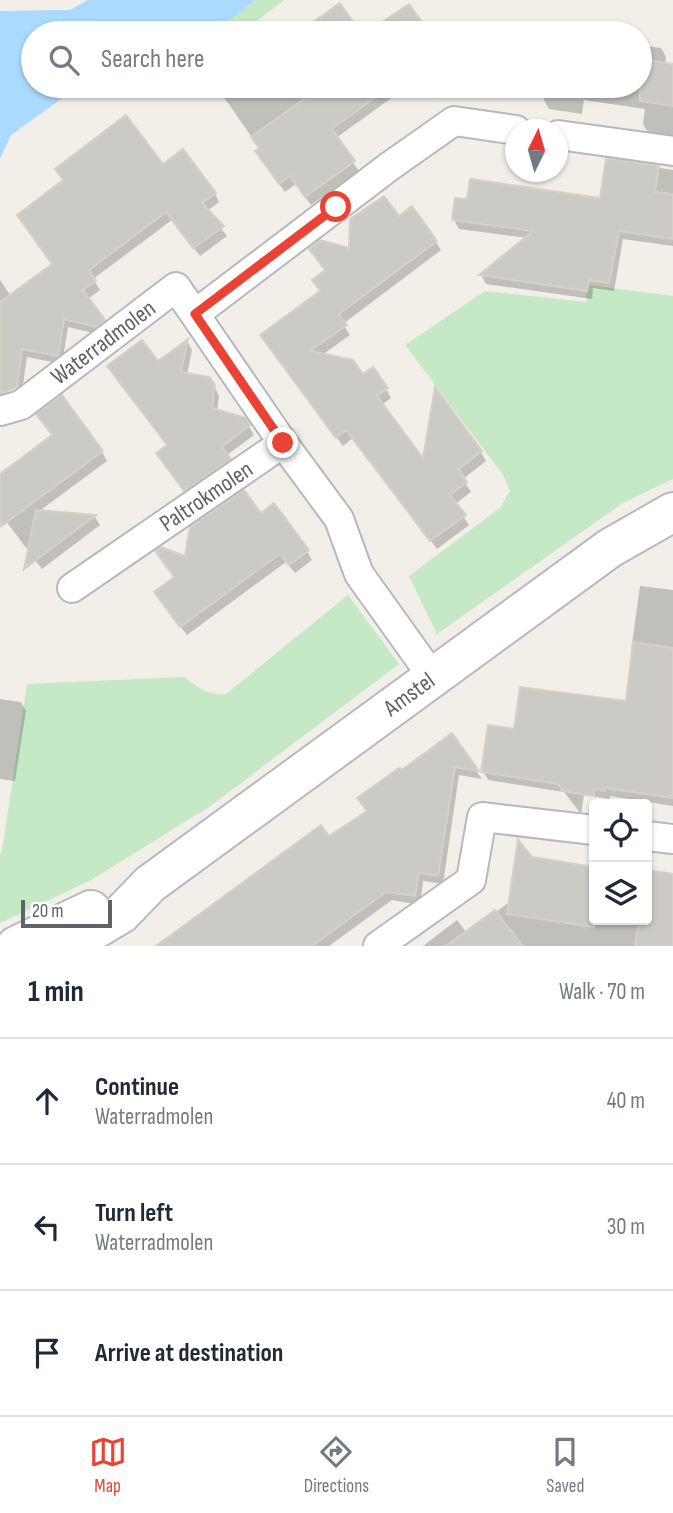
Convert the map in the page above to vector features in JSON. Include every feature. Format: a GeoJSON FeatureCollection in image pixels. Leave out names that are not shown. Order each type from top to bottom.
{"type":"FeatureCollection","features":[{"type":"Feature","properties":{"kind":"street","name":"Waterradmolen"},"geometry":{"type":"LineString","coordinates":[[195,314],[390,166],[454,121],[505,128]]}},
{"type":"Feature","properties":{"kind":"street"},"geometry":{"type":"LineString","coordinates":[[568,136],[673,151]]}},
{"type":"Feature","properties":{"kind":"street","name":"Waterradmolen"},"geometry":{"type":"LineString","coordinates":[[0,411],[21,405],[176,287],[283,443]]}},
{"type":"Feature","properties":{"kind":"street"},"geometry":{"type":"LineString","coordinates":[[283,443],[339,519],[359,574],[432,676]]}},
{"type":"Feature","properties":{"kind":"street","name":"Paltrokmolen"},"geometry":{"type":"LineString","coordinates":[[72,588],[283,443]]}},
{"type":"Feature","properties":{"kind":"street","name":"Amstel"},"geometry":{"type":"LineString","coordinates":[[67,946],[121,914],[150,884],[610,548],[673,512]]}},
{"type":"Feature","properties":{"kind":"street"},"geometry":{"type":"LineString","coordinates":[[378,946],[471,880],[482,817],[589,829]]}},
{"type":"Feature","properties":{"kind":"street"},"geometry":{"type":"LineString","coordinates":[[652,837],[673,839]]}},
{"type":"Feature","properties":{"kind":"street","name":"Amstel"},"geometry":{"type":"LineString","coordinates":[[16,946],[150,884]]}},
{"type":"Feature","properties":{"kind":"green space"},"geometry":{"type":"Polygon","coordinates":[[[255,0],[284,0],[257,21],[228,21],[255,0]]]}},
{"type":"Feature","properties":{"kind":"green space"},"geometry":{"type":"Polygon","coordinates":[[[588,285],[673,296],[673,479],[623,503],[437,634],[409,576],[500,508],[510,491],[503,475],[405,345],[485,291],[586,302],[588,285]]]}},
{"type":"Feature","properties":{"kind":"green space"},"geometry":{"type":"Polygon","coordinates":[[[348,595],[399,664],[209,807],[91,880],[0,923],[0,854],[27,684],[184,677],[204,690],[214,694],[226,694],[348,595]]]}},
{"type":"Feature","properties":{"kind":"water"},"geometry":{"type":"Polygon","coordinates":[[[88,0],[255,0],[228,21],[21,21],[21,98],[62,98],[11,135],[0,159],[0,11],[70,10],[88,0]]]}},
{"type":"Feature","properties":{"kind":"building"},"geometry":{"type":"Polygon","coordinates":[[[340,3],[353,21],[315,21],[340,3]]]}},
{"type":"Feature","properties":{"kind":"building"},"geometry":{"type":"Polygon","coordinates":[[[409,4],[421,21],[384,21],[409,4]]]}},
{"type":"Feature","properties":{"kind":"building"},"geometry":{"type":"Polygon","coordinates":[[[652,61],[673,64],[673,106],[640,101],[640,98],[652,98],[652,61]]]}},
{"type":"Feature","properties":{"kind":"building"},"geometry":{"type":"Polygon","coordinates":[[[305,98],[375,98],[332,129],[355,161],[305,197],[290,176],[279,184],[255,151],[259,148],[251,137],[305,98]]]}},
{"type":"Feature","properties":{"kind":"building"},"geometry":{"type":"Polygon","coordinates":[[[126,115],[163,164],[183,149],[216,193],[202,203],[224,226],[193,248],[166,212],[89,270],[96,281],[83,290],[105,320],[96,327],[64,319],[58,356],[22,349],[17,387],[0,394],[0,302],[52,264],[17,215],[63,180],[55,169],[126,115]]]}},
{"type":"Feature","properties":{"kind":"building"},"geometry":{"type":"Polygon","coordinates":[[[606,158],[659,166],[655,192],[673,194],[673,239],[619,231],[609,283],[589,280],[587,291],[479,275],[533,231],[452,220],[455,198],[467,199],[470,179],[600,198],[606,158]]]}},
{"type":"Feature","properties":{"kind":"building"},"geometry":{"type":"Polygon","coordinates":[[[384,196],[399,216],[412,206],[437,241],[339,314],[347,325],[310,351],[353,360],[363,374],[373,367],[388,388],[377,396],[423,458],[435,387],[482,451],[459,469],[467,482],[450,495],[466,515],[430,541],[346,430],[336,438],[260,335],[320,291],[312,280],[325,270],[309,249],[320,240],[349,248],[350,219],[384,196]]]}},
{"type":"Feature","properties":{"kind":"building"},"geometry":{"type":"Polygon","coordinates":[[[188,339],[181,372],[209,377],[215,385],[212,408],[246,418],[250,425],[222,447],[231,459],[184,491],[156,453],[167,445],[107,366],[142,340],[158,361],[188,339]]]}},
{"type":"Feature","properties":{"kind":"building"},"geometry":{"type":"Polygon","coordinates":[[[62,395],[103,451],[0,527],[0,474],[52,435],[36,414],[62,395]]]}},
{"type":"Feature","properties":{"kind":"building"},"geometry":{"type":"Polygon","coordinates":[[[244,490],[261,513],[274,503],[309,550],[289,565],[280,554],[180,627],[154,592],[174,577],[155,551],[161,547],[185,556],[190,527],[244,490]]]}},
{"type":"Feature","properties":{"kind":"building"},"geometry":{"type":"Polygon","coordinates":[[[36,510],[96,515],[24,569],[36,510]]]}},
{"type":"Feature","properties":{"kind":"building"},"geometry":{"type":"Polygon","coordinates":[[[633,642],[673,648],[673,798],[605,788],[605,791],[594,789],[594,796],[563,791],[558,784],[481,772],[488,725],[514,729],[520,687],[626,701],[633,642]]]}},
{"type":"Feature","properties":{"kind":"building"},"geometry":{"type":"Polygon","coordinates":[[[452,733],[479,771],[455,767],[438,876],[419,873],[415,896],[386,892],[312,946],[156,946],[321,825],[329,836],[367,811],[357,798],[452,733]]]}},
{"type":"Feature","properties":{"kind":"building"},"geometry":{"type":"Polygon","coordinates":[[[518,839],[532,857],[589,866],[589,925],[594,927],[507,914],[518,839]]]}},
{"type":"Feature","properties":{"kind":"building"},"geometry":{"type":"Polygon","coordinates":[[[652,871],[673,874],[673,946],[635,946],[638,925],[652,925],[652,871]]]}},
{"type":"Feature","properties":{"kind":"building"},"geometry":{"type":"Polygon","coordinates":[[[495,910],[523,946],[446,946],[495,910]]]}},
{"type":"Feature","properties":{"kind":"route"},"geometry":{"type":"LineString","coordinates":[[283,443],[195,314],[336,207]]}}]}
